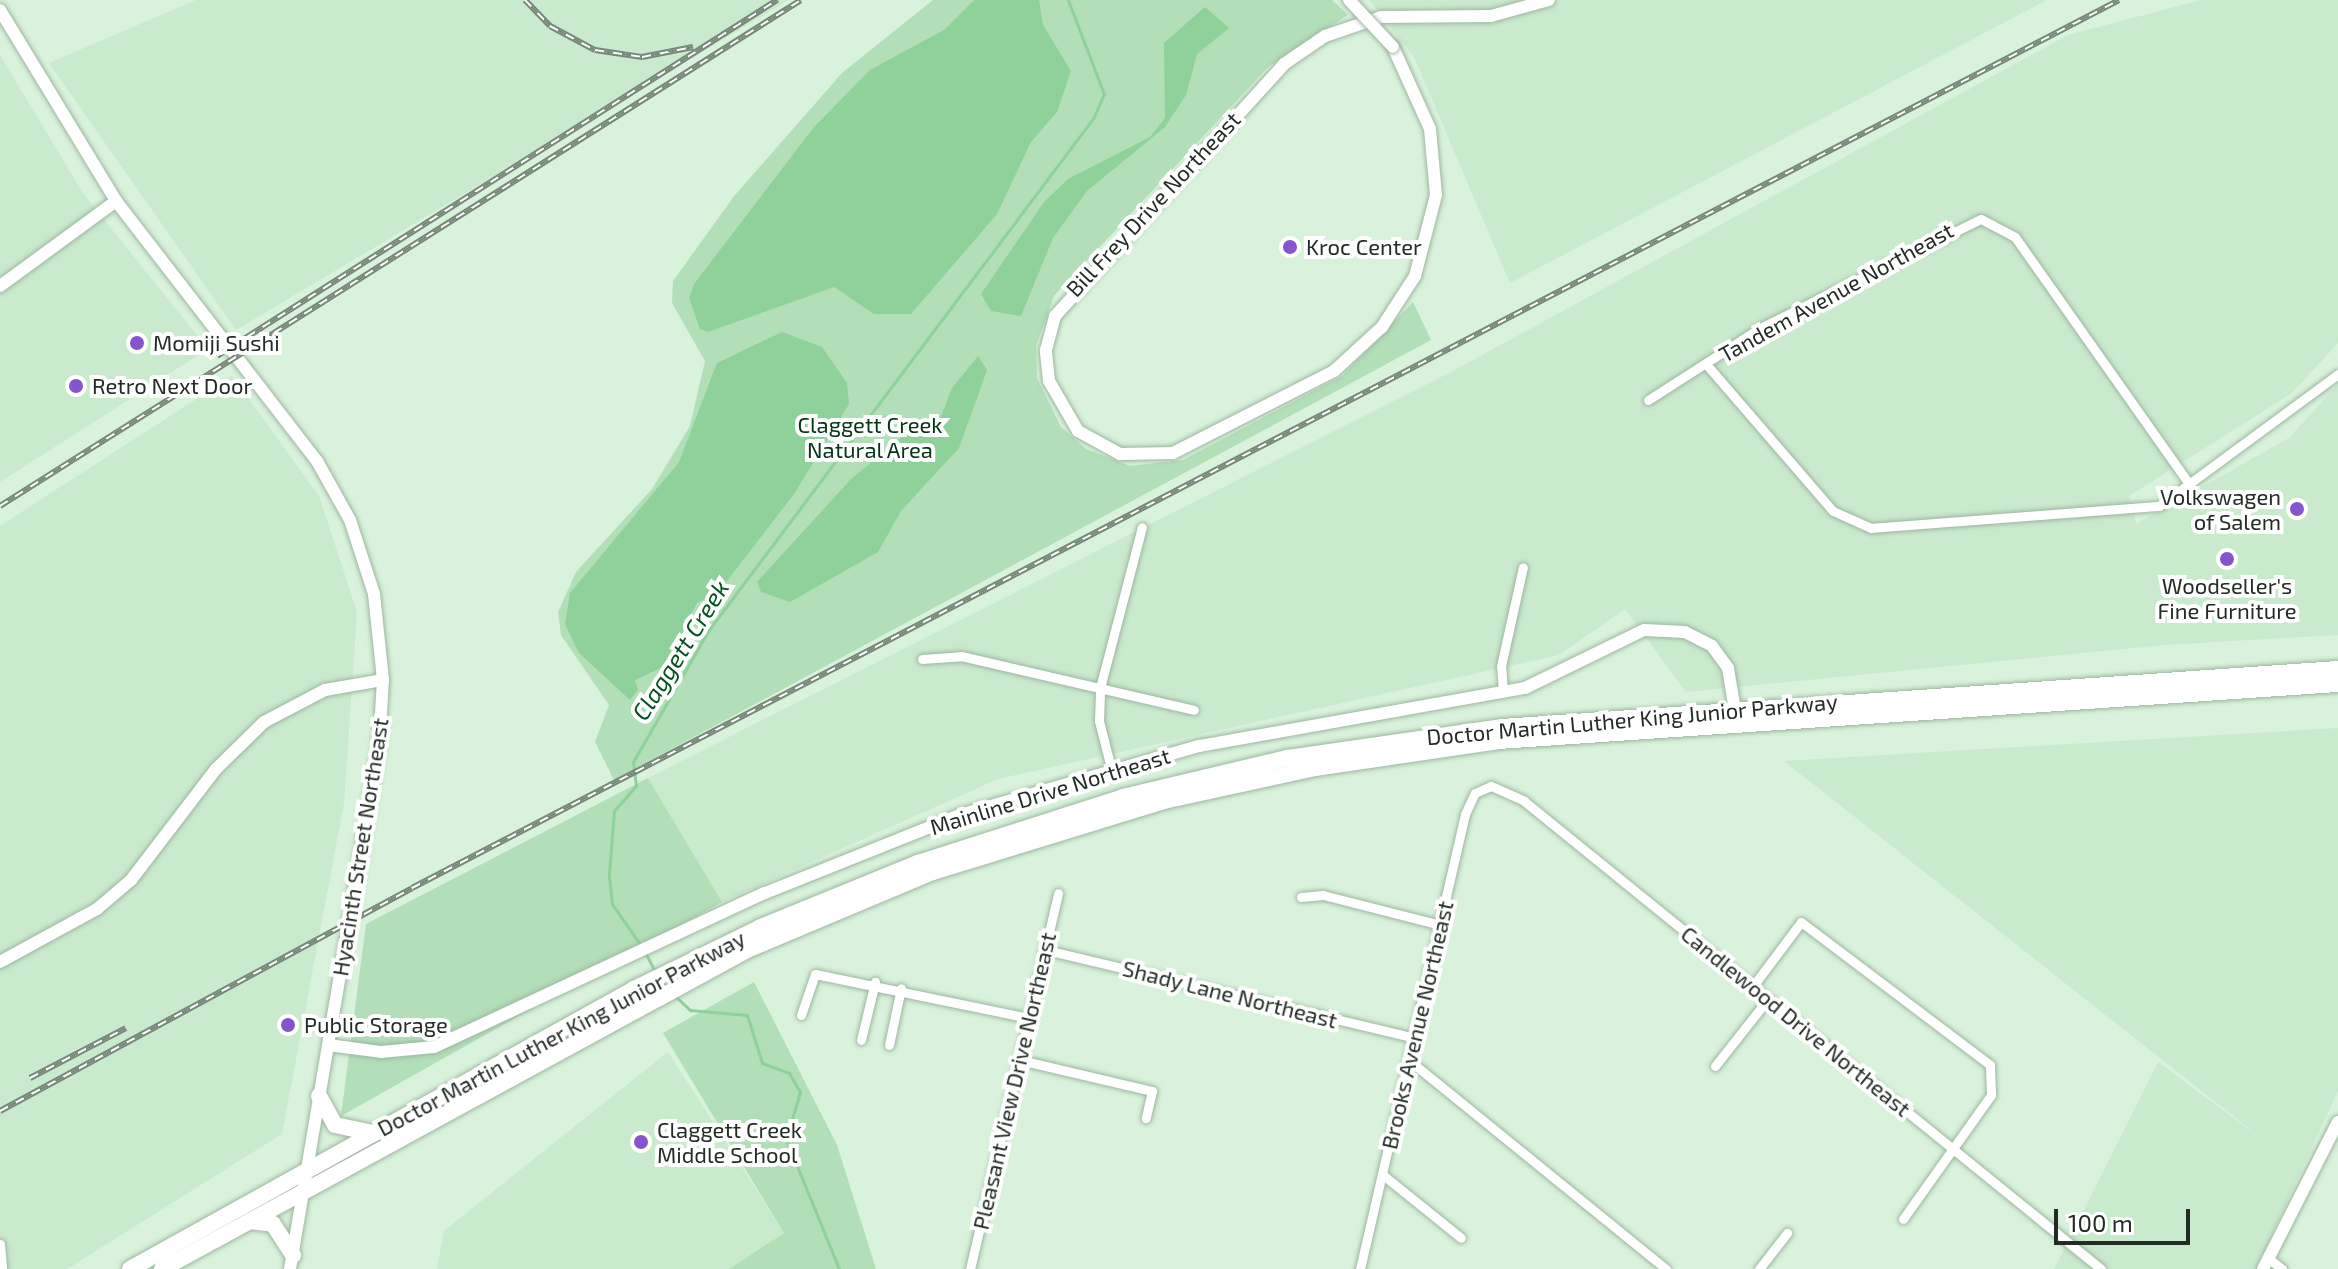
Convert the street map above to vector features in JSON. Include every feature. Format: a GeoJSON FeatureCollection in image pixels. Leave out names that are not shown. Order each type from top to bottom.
{"type":"FeatureCollection","features":[{"type":"Feature","properties":{"kind":"highway","name":"Doctor Martin Luther King Junior Parkway"},"geometry":{"type":"LineString","coordinates":[[130,1269],[374,1133],[691,969],[933,872],[1164,801],[1403,753],[1736,716],[2338,669]]}},
{"type":"Feature","properties":{"kind":"highway","name":"Doctor Martin Luther King Junior Parkway"},"geometry":{"type":"LineString","coordinates":[[1736,716],[2338,686]]}},
{"type":"Feature","properties":{"kind":"highway","name":"Doctor Martin Luther King Junior Parkway"},"geometry":{"type":"LineString","coordinates":[[162,1269],[303,1191],[637,996]]}},
{"type":"Feature","properties":{"kind":"highway"},"geometry":{"type":"LineString","coordinates":[[319,1096],[335,1125],[374,1133]]}},
{"type":"Feature","properties":{"kind":"highway"},"geometry":{"type":"LineString","coordinates":[[248,1221],[273,1224],[292,1262]]}},
{"type":"Feature","properties":{"kind":"street","name":"Bill Frey Drive Northeast"},"geometry":{"type":"LineString","coordinates":[[1349,0],[1393,47],[1430,129],[1436,195],[1423,257],[1388,320],[1334,371],[1173,453],[1120,454],[1078,431],[1053,395],[1046,357],[1055,316],[1076,286],[1303,49],[1381,17],[1506,14],[1549,0]]}},
{"type":"Feature","properties":{"kind":"street","name":"Hyacinth Street Northeast"},"geometry":{"type":"LineString","coordinates":[[0,10],[116,201],[333,485],[374,594],[383,680],[375,775],[292,1262]]}},
{"type":"Feature","properties":{"kind":"street"},"geometry":{"type":"LineString","coordinates":[[0,286],[116,201]]}},
{"type":"Feature","properties":{"kind":"street","name":"Tandem Avenue Northeast"},"geometry":{"type":"LineString","coordinates":[[1648,400],[1706,364],[1958,225],[1991,221],[2015,237],[2190,485]]}},
{"type":"Feature","properties":{"kind":"street"},"geometry":{"type":"LineString","coordinates":[[1706,364],[1833,511],[1861,526],[2148,508],[2190,485],[2338,374]]}},
{"type":"Feature","properties":{"kind":"street"},"geometry":{"type":"LineString","coordinates":[[1111,768],[1099,721],[1100,688],[1142,527]]}},
{"type":"Feature","properties":{"kind":"street"},"geometry":{"type":"LineString","coordinates":[[1503,692],[1501,666],[1523,567]]}},
{"type":"Feature","properties":{"kind":"street","name":"Mainline Drive Northeast"},"geometry":{"type":"LineString","coordinates":[[328,1045],[381,1052],[434,1047],[884,843],[1111,768],[1302,725],[1503,692],[1548,681],[1644,630],[1671,629],[1719,654],[1736,716]]}},
{"type":"Feature","properties":{"kind":"street"},"geometry":{"type":"LineString","coordinates":[[922,659],[949,654],[1194,710]]}},
{"type":"Feature","properties":{"kind":"street"},"geometry":{"type":"LineString","coordinates":[[0,962],[97,909],[131,880],[216,769],[264,722],[325,690],[383,680]]}},
{"type":"Feature","properties":{"kind":"street","name":"Brooks Avenue Northeast"},"geometry":{"type":"LineString","coordinates":[[1360,1269],[1466,809],[1484,787]]}},
{"type":"Feature","properties":{"kind":"street","name":"Candlewood Drive Northeast"},"geometry":{"type":"LineString","coordinates":[[1484,787],[1524,801],[2101,1269]]}},
{"type":"Feature","properties":{"kind":"street","name":"Pleasant View Drive Northeast"},"geometry":{"type":"LineString","coordinates":[[970,1269],[1058,893]]}},
{"type":"Feature","properties":{"kind":"street"},"geometry":{"type":"LineString","coordinates":[[1301,897],[1323,895],[1441,925]]}},
{"type":"Feature","properties":{"kind":"street"},"geometry":{"type":"LineString","coordinates":[[1753,986],[1801,922],[1989,1063],[1995,1080],[1954,1149],[1903,1219]]}},
{"type":"Feature","properties":{"kind":"street","name":"Shady Lane Northeast"},"geometry":{"type":"LineString","coordinates":[[1046,950],[1414,1038]]}},
{"type":"Feature","properties":{"kind":"street"},"geometry":{"type":"LineString","coordinates":[[801,1015],[813,975],[833,980],[875,982],[1030,1018]]}},
{"type":"Feature","properties":{"kind":"street"},"geometry":{"type":"LineString","coordinates":[[861,1040],[875,982]]}},
{"type":"Feature","properties":{"kind":"street"},"geometry":{"type":"LineString","coordinates":[[889,1045],[901,988]]}},
{"type":"Feature","properties":{"kind":"street"},"geometry":{"type":"LineString","coordinates":[[1715,1066],[1768,999]]}},
{"type":"Feature","properties":{"kind":"street"},"geometry":{"type":"LineString","coordinates":[[1020,1060],[1152,1091],[1146,1118]]}},
{"type":"Feature","properties":{"kind":"street"},"geometry":{"type":"LineString","coordinates":[[1410,1061],[1666,1269]]}},
{"type":"Feature","properties":{"kind":"street"},"geometry":{"type":"LineString","coordinates":[[2282,1269],[2265,1263],[2338,1122]]}},
{"type":"Feature","properties":{"kind":"street"},"geometry":{"type":"LineString","coordinates":[[1383,1175],[1461,1238]]}},
{"type":"Feature","properties":{"kind":"street"},"geometry":{"type":"LineString","coordinates":[[1759,1269],[1787,1233]]}},
{"type":"Feature","properties":{"kind":"street"},"geometry":{"type":"LineString","coordinates":[[0,1244],[2,1269]]}},
{"type":"Feature","properties":{"kind":"shaded area"},"geometry":{"type":"Polygon","coordinates":[[[196,0],[789,0],[236,330],[49,63],[196,0]]]}},
{"type":"Feature","properties":{"kind":"shaded area"},"geometry":{"type":"Polygon","coordinates":[[[974,0],[1039,0],[1043,25],[1071,71],[1057,112],[1031,142],[997,214],[911,314],[874,314],[834,287],[708,332],[700,329],[689,298],[694,284],[814,127],[870,70],[944,30],[974,0]]]}},
{"type":"Feature","properties":{"kind":"shaded area"},"geometry":{"type":"Polygon","coordinates":[[[1369,0],[2047,0],[1510,283],[1414,57],[1369,0]]]}},
{"type":"Feature","properties":{"kind":"shaded area"},"geometry":{"type":"Polygon","coordinates":[[[2201,0],[2338,0],[2338,343],[2292,393],[2129,496],[2136,524],[2289,438],[2338,384],[2338,635],[2164,645],[1686,692],[1625,609],[1559,655],[998,779],[722,902],[648,778],[1451,372],[2068,35],[2201,0]]]}},
{"type":"Feature","properties":{"kind":"shaded area"},"geometry":{"type":"Polygon","coordinates":[[[1205,7],[1229,28],[1197,54],[1186,95],[1165,127],[1087,191],[1053,238],[1021,316],[991,311],[981,294],[1044,202],[1068,179],[1150,137],[1165,118],[1164,43],[1205,7]]]}},
{"type":"Feature","properties":{"kind":"shaded area"},"geometry":{"type":"Polygon","coordinates":[[[0,55],[83,193],[208,349],[0,482],[0,55]]]}},
{"type":"Feature","properties":{"kind":"shaded area"},"geometry":{"type":"Polygon","coordinates":[[[782,332],[822,347],[847,383],[849,404],[794,494],[720,590],[697,603],[665,666],[635,680],[638,690],[630,700],[579,653],[565,624],[570,593],[679,462],[717,363],[782,332]]]}},
{"type":"Feature","properties":{"kind":"shaded area"},"geometry":{"type":"Polygon","coordinates":[[[978,356],[987,370],[959,448],[901,511],[878,552],[790,602],[761,592],[757,582],[851,479],[904,435],[934,434],[952,388],[978,356]]]}},
{"type":"Feature","properties":{"kind":"shaded area"},"geometry":{"type":"Polygon","coordinates":[[[232,376],[319,496],[357,612],[344,803],[282,1134],[67,1269],[0,1269],[0,526],[232,376]]]}},
{"type":"Feature","properties":{"kind":"shaded area"},"geometry":{"type":"Polygon","coordinates":[[[2338,728],[2338,1091],[2256,1269],[2054,1269],[2158,1062],[2265,1141],[1784,761],[2338,728]]]}},
{"type":"Feature","properties":{"kind":"shaded area","name":"Claggett Creek Middle School"},"geometry":{"type":"Polygon","coordinates":[[[668,1052],[784,1233],[729,1269],[437,1269],[444,1231],[668,1052]]]}},
{"type":"Feature","properties":{"kind":"green space","name":"Claggett Creek Natural Area"},"geometry":{"type":"Polygon","coordinates":[[[933,0],[1332,0],[1348,15],[1268,67],[1054,296],[1036,346],[1037,378],[1061,427],[1086,449],[1130,466],[1183,460],[1342,376],[1413,302],[1431,340],[614,780],[595,742],[609,705],[561,635],[558,612],[576,572],[652,489],[690,426],[705,361],[672,303],[673,281],[735,195],[842,73],[933,0]]]}},
{"type":"Feature","properties":{"kind":"green space"},"geometry":{"type":"Polygon","coordinates":[[[648,778],[722,902],[341,1116],[366,924],[648,778]]]}},
{"type":"Feature","properties":{"kind":"green space"},"geometry":{"type":"Polygon","coordinates":[[[754,982],[837,1145],[876,1269],[729,1269],[784,1233],[663,1033],[754,982]]]}},
{"type":"Feature","properties":{"kind":"waterway","name":"Claggett Creek"},"geometry":{"type":"LineString","coordinates":[[642,947],[612,904],[609,874],[614,811],[636,786],[633,762],[708,631],[1094,117],[1104,94],[1068,0]]}},
{"type":"Feature","properties":{"kind":"waterway","name":"Claggett Creek"},"geometry":{"type":"LineString","coordinates":[[646,954],[655,972]]}},
{"type":"Feature","properties":{"kind":"waterway","name":"Claggett Creek"},"geometry":{"type":"LineString","coordinates":[[675,996],[690,1010],[747,1015],[762,1063],[789,1073],[800,1092],[786,1139],[839,1269]]}},
{"type":"Feature","properties":{"kind":"railway"},"geometry":{"type":"LineString","coordinates":[[525,0],[550,26],[595,50],[642,57],[693,47]]}},
{"type":"Feature","properties":{"kind":"railway"},"geometry":{"type":"LineString","coordinates":[[217,356],[777,0]]}},
{"type":"Feature","properties":{"kind":"railway"},"geometry":{"type":"LineString","coordinates":[[0,506],[801,0]]}},
{"type":"Feature","properties":{"kind":"railway"},"geometry":{"type":"LineString","coordinates":[[0,1111],[412,888],[2119,0]]}},
{"type":"Feature","properties":{"kind":"railway"},"geometry":{"type":"LineString","coordinates":[[30,1078],[126,1028]]}},
{"type":"Feature","properties":{"kind":"place","name":"Kroc Center"},"geometry":{"type":"Point","coordinates":[1290,247]}},
{"type":"Feature","properties":{"kind":"place","name":"Momiji Sushi"},"geometry":{"type":"Point","coordinates":[137,343]}},
{"type":"Feature","properties":{"kind":"place","name":"Retro Next Door"},"geometry":{"type":"Point","coordinates":[76,386]}},
{"type":"Feature","properties":{"kind":"place","name":"Volkswagen of Salem"},"geometry":{"type":"Point","coordinates":[2297,509]}},
{"type":"Feature","properties":{"kind":"place","name":"Woodseller's Fine Furniture"},"geometry":{"type":"Point","coordinates":[2227,559]}},
{"type":"Feature","properties":{"kind":"place","name":"Public Storage"},"geometry":{"type":"Point","coordinates":[288,1025]}},
{"type":"Feature","properties":{"kind":"place","name":"Claggett Creek Middle School"},"geometry":{"type":"Point","coordinates":[641,1142]}}]}
